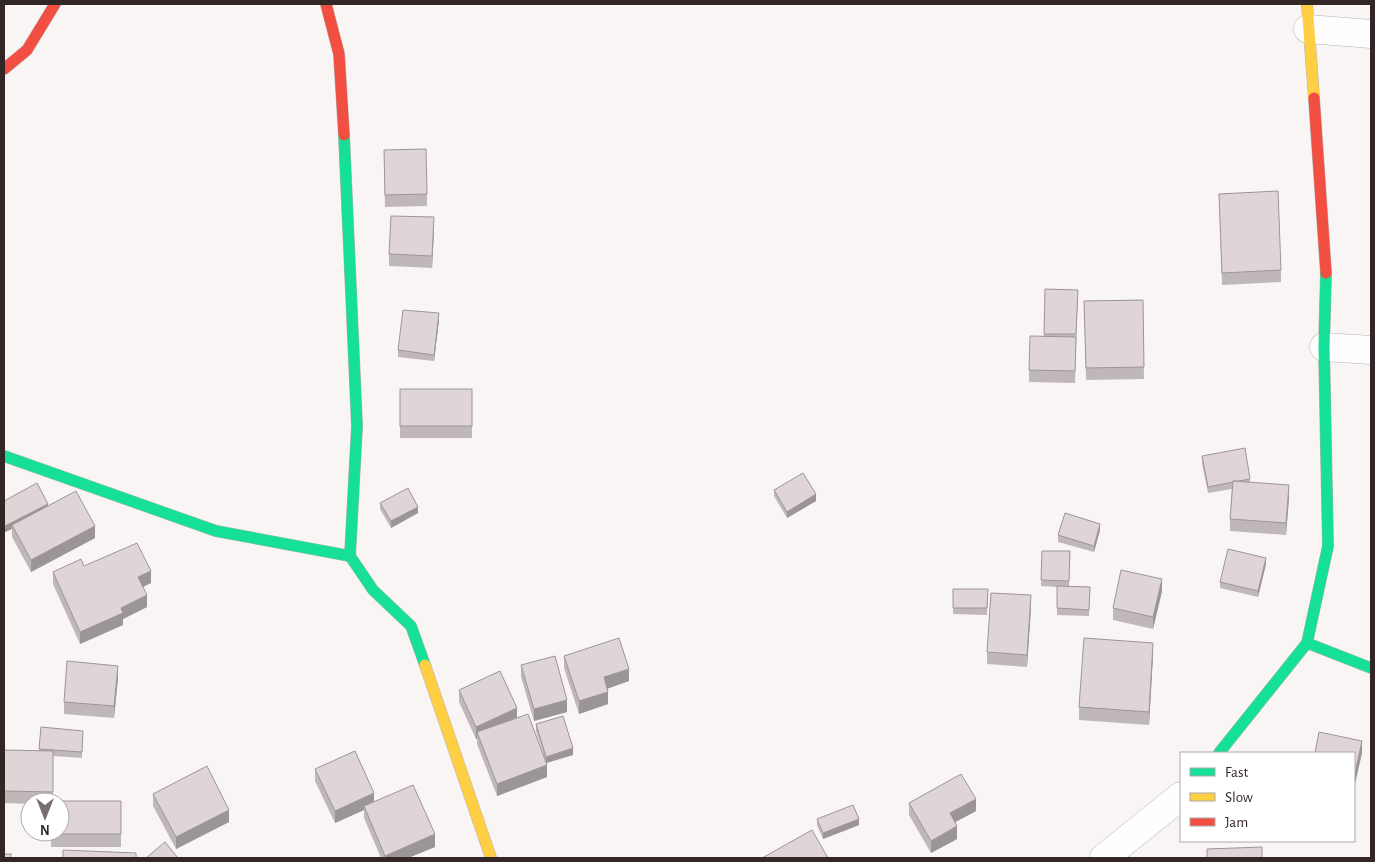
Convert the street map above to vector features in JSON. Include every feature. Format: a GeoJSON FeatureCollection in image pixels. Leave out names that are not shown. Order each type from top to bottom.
{"type":"FeatureCollection","features":[{"type":"Feature","properties":{"kind":"street"},"geometry":{"type":"LineString","coordinates":[[4,69],[27,50],[55,4]]}},
{"type":"Feature","properties":{"kind":"street"},"geometry":{"type":"LineString","coordinates":[[326,4],[338,54],[344,123],[357,416],[350,556],[373,590],[411,626],[491,858]]}},
{"type":"Feature","properties":{"kind":"street"},"geometry":{"type":"LineString","coordinates":[[1220,752],[1307,643],[1328,546],[1324,347],[1326,262],[1308,16],[1371,34]]}},
{"type":"Feature","properties":{"kind":"street"},"geometry":{"type":"LineString","coordinates":[[1324,347],[1371,350]]}},
{"type":"Feature","properties":{"kind":"street"},"geometry":{"type":"LineString","coordinates":[[4,456],[216,531],[350,556]]}},
{"type":"Feature","properties":{"kind":"street"},"geometry":{"type":"LineString","coordinates":[[1307,643],[1371,668]]}},
{"type":"Feature","properties":{"kind":"street"},"geometry":{"type":"LineString","coordinates":[[1104,858],[1180,797]]}},
{"type":"Feature","properties":{"kind":"building"},"geometry":{"type":"Polygon","coordinates":[[[426,149],[427,194],[385,195],[384,150],[426,149]]]}},
{"type":"Feature","properties":{"kind":"building"},"geometry":{"type":"Polygon","coordinates":[[[1278,191],[1281,270],[1222,273],[1219,194],[1278,191]]]}},
{"type":"Feature","properties":{"kind":"building"},"geometry":{"type":"Polygon","coordinates":[[[391,216],[434,217],[432,256],[389,254],[391,216]]]}},
{"type":"Feature","properties":{"kind":"building"},"geometry":{"type":"Polygon","coordinates":[[[1045,289],[1078,290],[1076,334],[1044,334],[1045,289]]]}},
{"type":"Feature","properties":{"kind":"building"},"geometry":{"type":"Polygon","coordinates":[[[1143,300],[1144,367],[1086,368],[1084,301],[1143,300]]]}},
{"type":"Feature","properties":{"kind":"building"},"geometry":{"type":"Polygon","coordinates":[[[403,310],[439,313],[434,355],[398,350],[403,310]]]}},
{"type":"Feature","properties":{"kind":"building"},"geometry":{"type":"Polygon","coordinates":[[[1030,336],[1076,337],[1075,371],[1029,370],[1030,336]]]}},
{"type":"Feature","properties":{"kind":"building"},"geometry":{"type":"Polygon","coordinates":[[[400,389],[472,389],[472,426],[400,426],[400,389]]]}},
{"type":"Feature","properties":{"kind":"building"},"geometry":{"type":"Polygon","coordinates":[[[1245,448],[1250,479],[1208,487],[1202,456],[1245,448]]]}},
{"type":"Feature","properties":{"kind":"building"},"geometry":{"type":"Polygon","coordinates":[[[803,473],[816,494],[787,512],[774,490],[803,473]]]}},
{"type":"Feature","properties":{"kind":"building"},"geometry":{"type":"Polygon","coordinates":[[[1233,481],[1289,485],[1286,523],[1230,519],[1233,481]]]}},
{"type":"Feature","properties":{"kind":"building"},"geometry":{"type":"Polygon","coordinates":[[[37,483],[48,504],[5,526],[4,501],[37,483]]]}},
{"type":"Feature","properties":{"kind":"building"},"geometry":{"type":"Polygon","coordinates":[[[408,488],[418,507],[391,521],[380,503],[408,488]]]}},
{"type":"Feature","properties":{"kind":"building"},"geometry":{"type":"Polygon","coordinates":[[[76,491],[95,526],[31,560],[12,525],[76,491]]]}},
{"type":"Feature","properties":{"kind":"building"},"geometry":{"type":"Polygon","coordinates":[[[1065,513],[1100,524],[1094,546],[1058,535],[1065,513]]]}},
{"type":"Feature","properties":{"kind":"building"},"geometry":{"type":"Polygon","coordinates":[[[137,543],[151,571],[138,577],[147,595],[121,608],[123,613],[80,632],[53,572],[81,559],[84,566],[137,543]]]}},
{"type":"Feature","properties":{"kind":"building"},"geometry":{"type":"Polygon","coordinates":[[[1228,549],[1266,558],[1258,591],[1220,582],[1228,549]]]}},
{"type":"Feature","properties":{"kind":"building"},"geometry":{"type":"Polygon","coordinates":[[[1042,551],[1070,551],[1069,581],[1041,580],[1042,551]]]}},
{"type":"Feature","properties":{"kind":"building"},"geometry":{"type":"Polygon","coordinates":[[[1121,570],[1162,579],[1153,617],[1113,608],[1121,570]]]}},
{"type":"Feature","properties":{"kind":"building"},"geometry":{"type":"Polygon","coordinates":[[[1057,586],[1090,587],[1089,610],[1057,608],[1057,586]]]}},
{"type":"Feature","properties":{"kind":"building"},"geometry":{"type":"Polygon","coordinates":[[[953,589],[988,589],[987,608],[953,608],[953,589]]]}},
{"type":"Feature","properties":{"kind":"building"},"geometry":{"type":"Polygon","coordinates":[[[991,593],[1031,595],[1027,655],[987,652],[991,593]]]}},
{"type":"Feature","properties":{"kind":"building"},"geometry":{"type":"Polygon","coordinates":[[[619,638],[629,669],[604,677],[608,692],[579,701],[564,656],[619,638]]]}},
{"type":"Feature","properties":{"kind":"building"},"geometry":{"type":"Polygon","coordinates":[[[1084,638],[1153,643],[1149,712],[1079,707],[1084,638]]]}},
{"type":"Feature","properties":{"kind":"building"},"geometry":{"type":"Polygon","coordinates":[[[555,656],[567,700],[534,709],[521,665],[555,656]]]}},
{"type":"Feature","properties":{"kind":"building"},"geometry":{"type":"Polygon","coordinates":[[[67,661],[118,666],[114,706],[64,702],[67,661]]]}},
{"type":"Feature","properties":{"kind":"building"},"geometry":{"type":"Polygon","coordinates":[[[500,671],[517,708],[476,727],[459,690],[500,671]]]}},
{"type":"Feature","properties":{"kind":"building"},"geometry":{"type":"Polygon","coordinates":[[[528,714],[547,765],[497,784],[477,732],[528,714]]]}},
{"type":"Feature","properties":{"kind":"building"},"geometry":{"type":"Polygon","coordinates":[[[563,716],[573,748],[546,757],[536,724],[563,716]]]}},
{"type":"Feature","properties":{"kind":"building"},"geometry":{"type":"Polygon","coordinates":[[[41,727],[83,731],[82,752],[39,749],[41,727]]]}},
{"type":"Feature","properties":{"kind":"building"},"geometry":{"type":"Polygon","coordinates":[[[1319,732],[1362,741],[1355,772],[1355,752],[1315,752],[1319,732]]]}},
{"type":"Feature","properties":{"kind":"building"},"geometry":{"type":"Polygon","coordinates":[[[4,750],[53,751],[53,792],[4,791],[4,750]]]}},
{"type":"Feature","properties":{"kind":"building"},"geometry":{"type":"Polygon","coordinates":[[[355,751],[374,793],[335,811],[315,769],[355,751]]]}},
{"type":"Feature","properties":{"kind":"building"},"geometry":{"type":"Polygon","coordinates":[[[207,766],[229,810],[176,837],[153,794],[207,766]]]}},
{"type":"Feature","properties":{"kind":"building"},"geometry":{"type":"Polygon","coordinates":[[[961,774],[976,799],[950,813],[957,826],[931,841],[909,803],[961,774]]]}},
{"type":"Feature","properties":{"kind":"building"},"geometry":{"type":"Polygon","coordinates":[[[413,785],[435,834],[385,856],[364,806],[413,785]]]}},
{"type":"Feature","properties":{"kind":"building"},"geometry":{"type":"Polygon","coordinates":[[[70,801],[121,801],[121,834],[70,834],[70,801]]]}},
{"type":"Feature","properties":{"kind":"building"},"geometry":{"type":"Polygon","coordinates":[[[853,805],[859,819],[823,833],[817,819],[853,805]]]}},
{"type":"Feature","properties":{"kind":"building"},"geometry":{"type":"Polygon","coordinates":[[[812,830],[828,858],[762,858],[812,830]]]}},
{"type":"Feature","properties":{"kind":"building"},"geometry":{"type":"Polygon","coordinates":[[[165,842],[178,858],[146,858],[165,842]]]}},
{"type":"Feature","properties":{"kind":"building"},"geometry":{"type":"Polygon","coordinates":[[[1262,847],[1262,858],[1207,858],[1207,849],[1262,847]]]}},
{"type":"Feature","properties":{"kind":"building"},"geometry":{"type":"Polygon","coordinates":[[[63,850],[136,853],[136,858],[63,858],[63,850]]]}},
{"type":"Feature","properties":{"kind":"building"},"geometry":{"type":"Polygon","coordinates":[[[4,854],[11,854],[11,858],[4,858],[4,854]]]}},
{"type":"Feature","properties":{"kind":"traffic: fast"},"geometry":{"type":"LineString","coordinates":[[344,135],[357,426],[350,556],[373,590],[411,626],[425,665]]}},
{"type":"Feature","properties":{"kind":"traffic: fast"},"geometry":{"type":"LineString","coordinates":[[1220,752],[1307,643],[1328,546],[1324,347],[1326,273]]}},
{"type":"Feature","properties":{"kind":"traffic: fast"},"geometry":{"type":"LineString","coordinates":[[4,456],[216,531],[350,556]]}},
{"type":"Feature","properties":{"kind":"traffic: fast"},"geometry":{"type":"LineString","coordinates":[[1307,643],[1371,668]]}},
{"type":"Feature","properties":{"kind":"traffic: slow"},"geometry":{"type":"LineString","coordinates":[[1307,4],[1314,98]]}},
{"type":"Feature","properties":{"kind":"traffic: slow"},"geometry":{"type":"LineString","coordinates":[[425,665],[491,858]]}},
{"type":"Feature","properties":{"kind":"traffic: jam"},"geometry":{"type":"LineString","coordinates":[[4,69],[27,50],[55,4]]}},
{"type":"Feature","properties":{"kind":"traffic: jam"},"geometry":{"type":"LineString","coordinates":[[326,4],[339,54],[344,135]]}},
{"type":"Feature","properties":{"kind":"traffic: jam"},"geometry":{"type":"LineString","coordinates":[[1314,98],[1326,273]]}}]}
